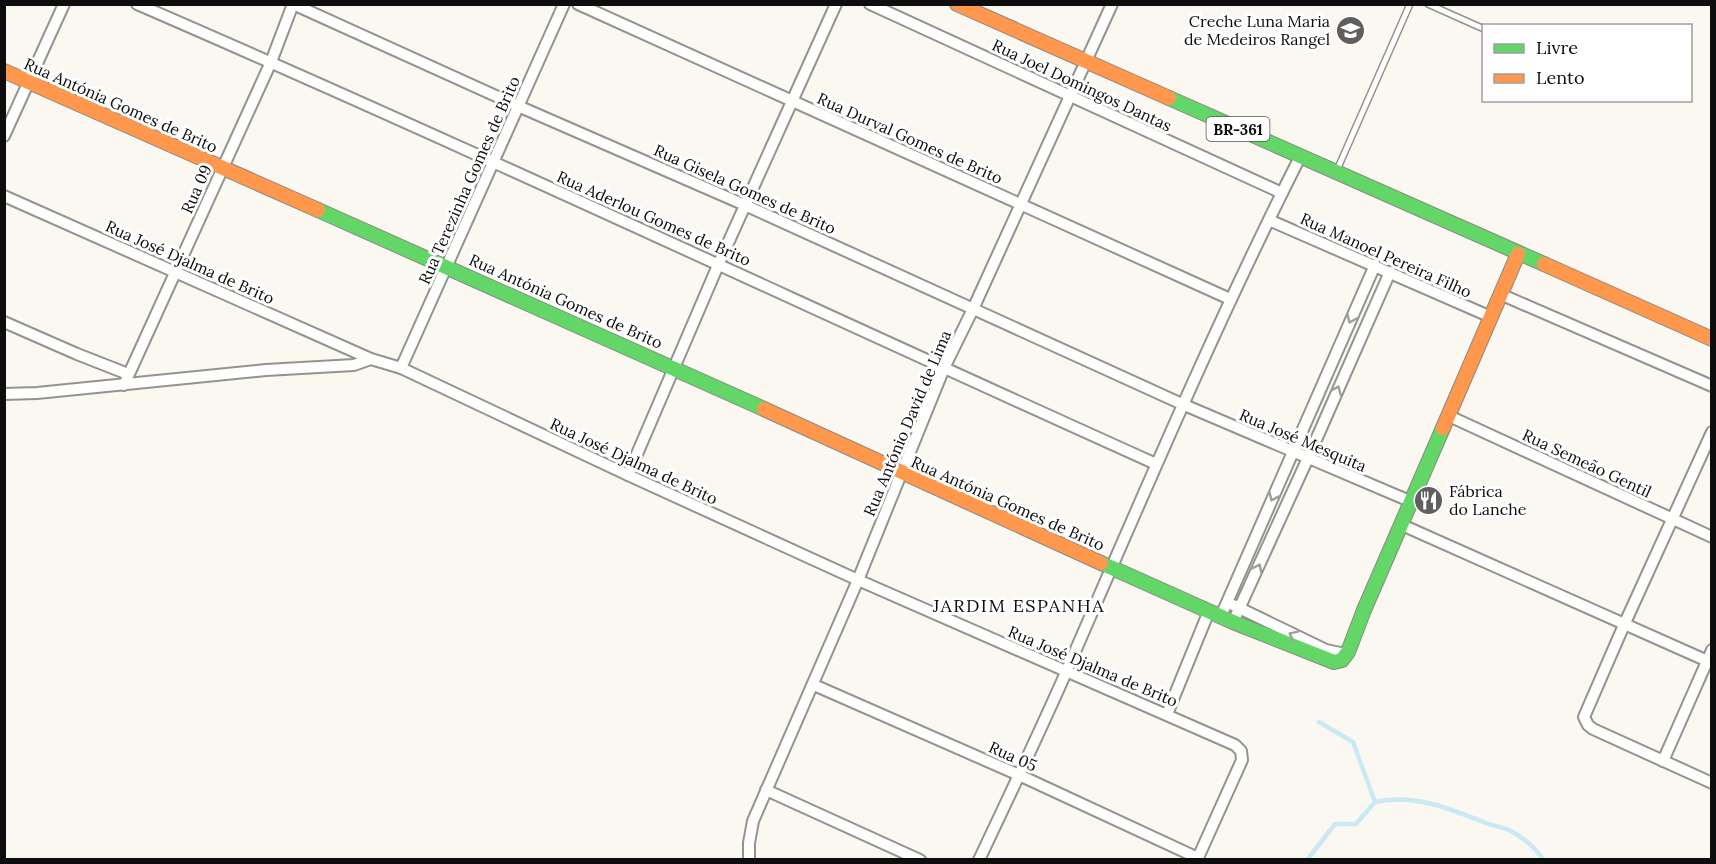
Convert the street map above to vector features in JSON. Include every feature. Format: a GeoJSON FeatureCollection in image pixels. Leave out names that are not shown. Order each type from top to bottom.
{"type":"FeatureCollection","features":[{"type":"Feature","properties":{"kind":"street"},"geometry":{"type":"LineString","coordinates":[[4,136],[64,4]]}},
{"type":"Feature","properties":{"kind":"street","name":"Rua Aderlou Gomes de Brito"},"geometry":{"type":"LineString","coordinates":[[137,4],[718,263],[1156,464]]}},
{"type":"Feature","properties":{"kind":"street","name":"Rua 09"},"geometry":{"type":"LineString","coordinates":[[124,385],[271,62],[293,4]]}},
{"type":"Feature","properties":{"kind":"street","name":"Rua Gisela Gomes de Brito"},"geometry":{"type":"LineString","coordinates":[[293,4],[518,106],[746,205],[1182,405]]}},
{"type":"Feature","properties":{"kind":"street","name":"Rua Terezinha Gomes de Brito"},"geometry":{"type":"LineString","coordinates":[[401,368],[564,4]]}},
{"type":"Feature","properties":{"kind":"street","name":"Rua Durval Gomes de Brito"},"geometry":{"type":"LineString","coordinates":[[578,4],[1230,299]]}},
{"type":"Feature","properties":{"kind":"street"},"geometry":{"type":"LineString","coordinates":[[628,475],[718,263],[836,4]]}},
{"type":"Feature","properties":{"kind":"street","name":"Rua Joel Domingos Dantas"},"geometry":{"type":"LineString","coordinates":[[870,4],[1282,193]]}},
{"type":"Feature","properties":{"kind":"street","name":"BR-361"},"geometry":{"type":"LineString","coordinates":[[957,4],[1712,339]]}},
{"type":"Feature","properties":{"kind":"street","name":"Rua António David de Lima"},"geometry":{"type":"LineString","coordinates":[[749,860],[753,821],[814,685],[944,368],[974,309],[1112,4]]}},
{"type":"Feature","properties":{"kind":"street","name":"Rua Antónia Gomes de Brito"},"geometry":{"type":"LineString","coordinates":[[4,70],[674,367],[1111,568],[1221,616],[1330,662],[1342,660],[1348,652]]}},
{"type":"Feature","properties":{"kind":"street"},"geometry":{"type":"LineString","coordinates":[[979,860],[1066,672],[1230,299],[1300,157]]}},
{"type":"Feature","properties":{"kind":"street","name":"Rua José Djalma de Brito"},"geometry":{"type":"LineString","coordinates":[[4,196],[370,359],[401,368],[858,580],[1235,745],[1241,751],[1242,760],[1198,859]]}},
{"type":"Feature","properties":{"kind":"street","name":"Rua Manoel Pereira Filho"},"geometry":{"type":"LineString","coordinates":[[1269,220],[1491,317]]}},
{"type":"Feature","properties":{"kind":"street"},"geometry":{"type":"LineString","coordinates":[[1227,603],[1326,650],[1348,652],[1518,254]]}},
{"type":"Feature","properties":{"kind":"street"},"geometry":{"type":"LineString","coordinates":[[1167,714],[1221,616],[1375,265]]}},
{"type":"Feature","properties":{"kind":"street"},"geometry":{"type":"LineString","coordinates":[[1221,616],[1239,608],[1390,272]]}},
{"type":"Feature","properties":{"kind":"street"},"geometry":{"type":"LineString","coordinates":[[1500,294],[1712,386]]}},
{"type":"Feature","properties":{"kind":"street"},"geometry":{"type":"LineString","coordinates":[[4,322],[128,374]]}},
{"type":"Feature","properties":{"kind":"street"},"geometry":{"type":"LineString","coordinates":[[4,394],[37,393],[266,370],[354,365],[370,359]]}},
{"type":"Feature","properties":{"kind":"street","name":"Rua José Mesquita"},"geometry":{"type":"LineString","coordinates":[[1182,405],[1412,502]]}},
{"type":"Feature","properties":{"kind":"street","name":"Rua Semeão Gentil"},"geometry":{"type":"LineString","coordinates":[[1449,416],[1712,537]]}},
{"type":"Feature","properties":{"kind":"street"},"geometry":{"type":"LineString","coordinates":[[1712,432],[1585,712],[1585,721],[1593,729],[1712,783]]}},
{"type":"Feature","properties":{"kind":"street"},"geometry":{"type":"LineString","coordinates":[[1402,525],[1709,662]]}},
{"type":"Feature","properties":{"kind":"street"},"geometry":{"type":"LineString","coordinates":[[1663,761],[1709,662],[1712,650]]}},
{"type":"Feature","properties":{"kind":"street","name":"Rua 05"},"geometry":{"type":"LineString","coordinates":[[814,685],[1019,775],[1198,859]]}},
{"type":"Feature","properties":{"kind":"street"},"geometry":{"type":"LineString","coordinates":[[766,790],[920,860]]}},
{"type":"Feature","properties":{"kind":"lane"},"geometry":{"type":"LineString","coordinates":[[1336,173],[1410,4]]}},
{"type":"Feature","properties":{"kind":"lane"},"geometry":{"type":"LineString","coordinates":[[1428,4],[1482,28]]}},
{"type":"Feature","properties":{"kind":"waterway"},"geometry":{"type":"LineString","coordinates":[[1307,860],[1335,824],[1356,824],[1375,802],[1353,742],[1319,722]]}},
{"type":"Feature","properties":{"kind":"waterway"},"geometry":{"type":"LineString","coordinates":[[1375,802],[1418,801],[1446,808],[1509,830],[1528,843],[1544,860]]}},
{"type":"Feature","properties":{"kind":"traffic: fast"},"geometry":{"type":"LineString","coordinates":[[1169,98],[1544,264]]}},
{"type":"Feature","properties":{"kind":"traffic: fast"},"geometry":{"type":"LineString","coordinates":[[318,210],[764,409]]}},
{"type":"Feature","properties":{"kind":"traffic: fast"},"geometry":{"type":"LineString","coordinates":[[1101,563],[1233,622],[1334,662],[1342,660],[1348,652],[1443,428]]}},
{"type":"Feature","properties":{"kind":"traffic: slow"},"geometry":{"type":"LineString","coordinates":[[957,4],[1169,98]]}},
{"type":"Feature","properties":{"kind":"traffic: slow"},"geometry":{"type":"LineString","coordinates":[[4,71],[318,210]]}},
{"type":"Feature","properties":{"kind":"traffic: slow"},"geometry":{"type":"LineString","coordinates":[[1443,428],[1518,254]]}},
{"type":"Feature","properties":{"kind":"traffic: slow"},"geometry":{"type":"LineString","coordinates":[[1544,264],[1712,339]]}},
{"type":"Feature","properties":{"kind":"traffic: slow"},"geometry":{"type":"LineString","coordinates":[[764,409],[1101,563]]}},
{"type":"Feature","properties":{"kind":"place","name":"Creche Luna Maria de Medeiros Rangel"},"geometry":{"type":"Point","coordinates":[1351,30]}},
{"type":"Feature","properties":{"kind":"place","name":"Fábrica do Lanche"},"geometry":{"type":"Point","coordinates":[1428,500]}},
{"type":"Feature","properties":{"kind":"district","name":"JARDIM ESPANHA"},"geometry":{"type":"Point","coordinates":[1019,605]}}]}
